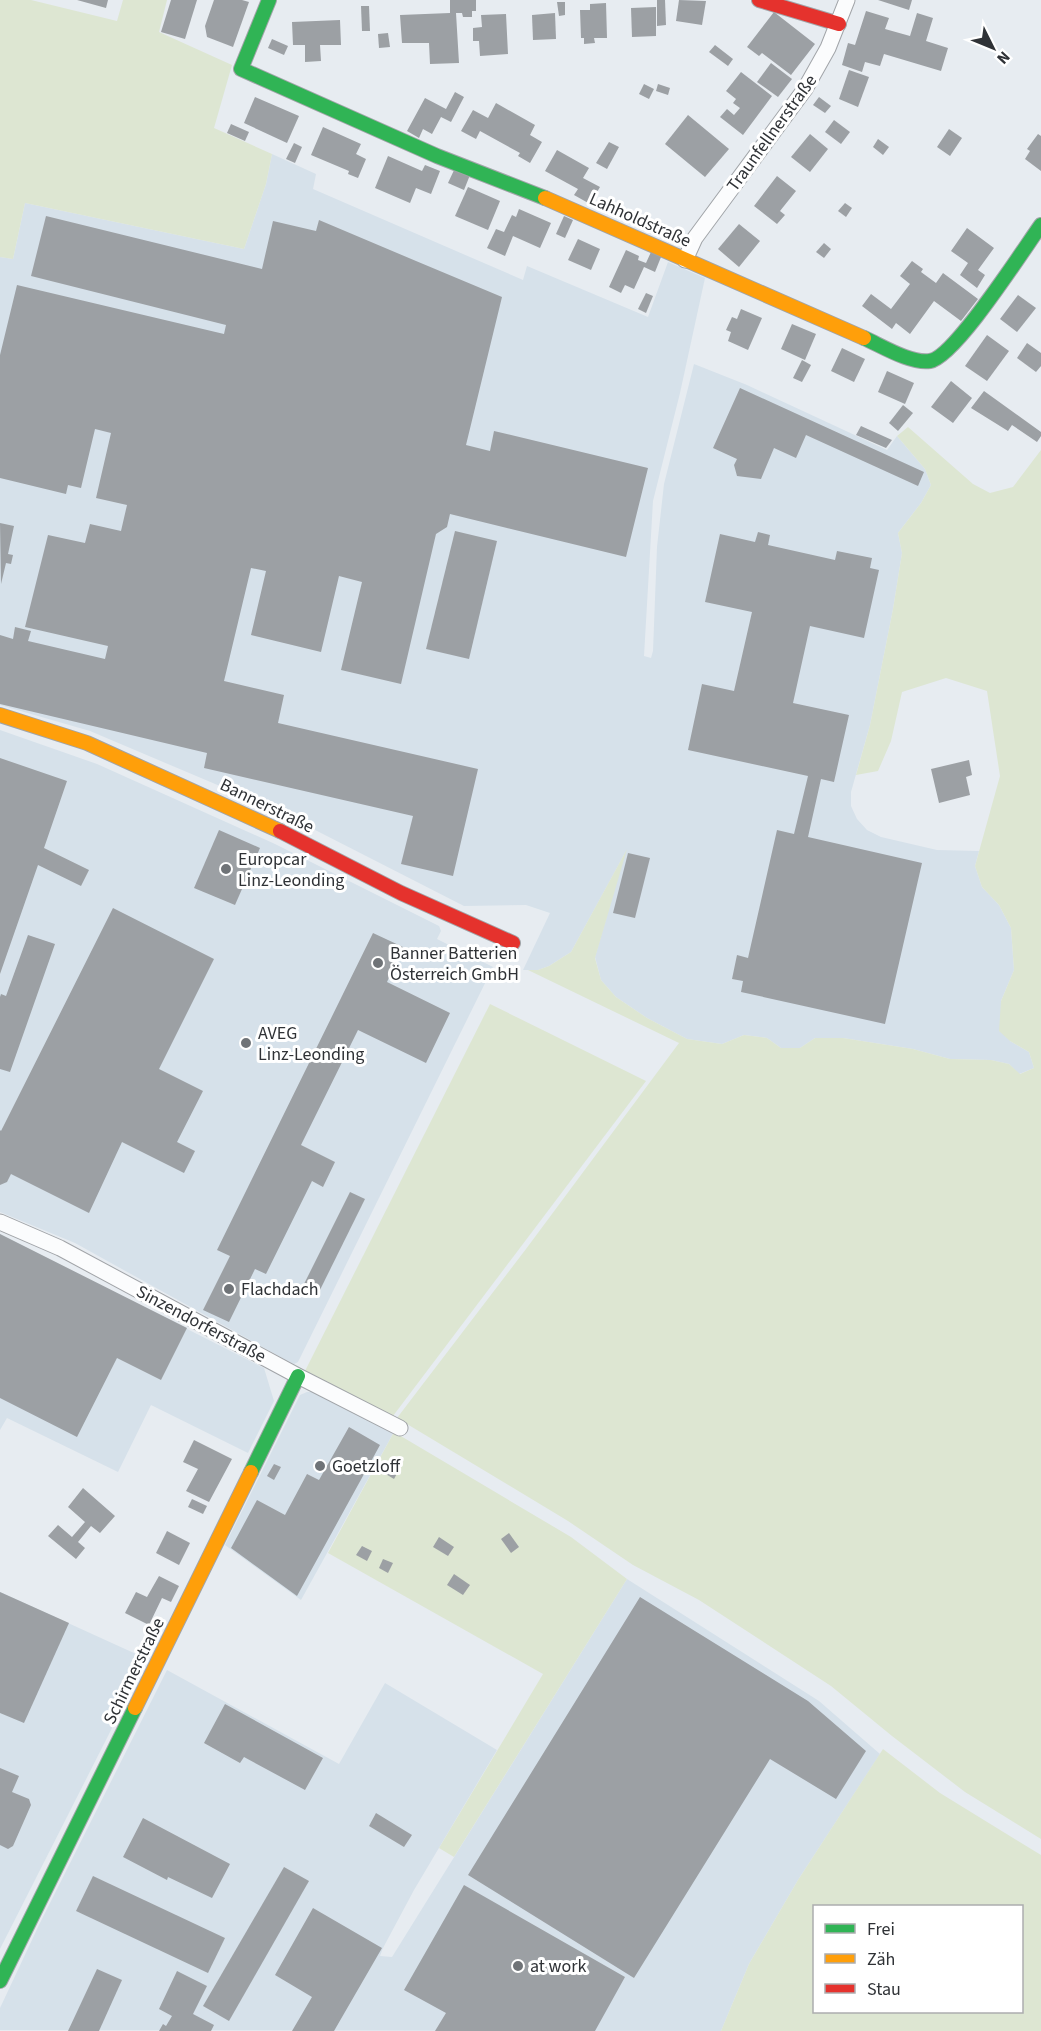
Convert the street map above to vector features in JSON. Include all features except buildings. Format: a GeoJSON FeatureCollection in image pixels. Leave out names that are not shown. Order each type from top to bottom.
{"type":"FeatureCollection","features":[{"type":"Feature","properties":{"kind":"street","name":"Lahholdstraße"},"geometry":{"type":"LineString","coordinates":[[269,0],[241,69],[437,156],[522,188],[911,359],[924,362],[934,360],[946,352],[1041,225]]}},
{"type":"Feature","properties":{"kind":"street"},"geometry":{"type":"LineString","coordinates":[[759,0],[839,24]]}},
{"type":"Feature","properties":{"kind":"street"},"geometry":{"type":"LineString","coordinates":[[810,16],[816,0]]}},
{"type":"Feature","properties":{"kind":"street","name":"Traunfellnerstraße"},"geometry":{"type":"LineString","coordinates":[[685,260],[694,238],[805,89],[839,24],[847,0]]}},
{"type":"Feature","properties":{"kind":"street","name":"Bannerstraße"},"geometry":{"type":"LineString","coordinates":[[0,716],[87,743],[267,824],[401,893],[513,943]]}},
{"type":"Feature","properties":{"kind":"street","name":"Sinzendorferstraße"},"geometry":{"type":"LineString","coordinates":[[0,1222],[60,1248],[400,1428]]}},
{"type":"Feature","properties":{"kind":"street","name":"Schirmerstraße"},"geometry":{"type":"LineString","coordinates":[[0,1981],[158,1665],[298,1376]]}},
{"type":"Feature","properties":{"kind":"shaded area"},"geometry":{"type":"Polygon","coordinates":[[[272,154],[316,174],[313,189],[523,280],[527,266],[648,317],[668,262],[705,278],[653,501],[644,656],[651,658],[653,651],[657,547],[664,484],[694,364],[747,385],[887,450],[897,436],[925,469],[931,485],[921,503],[898,533],[902,553],[893,609],[870,725],[851,792],[851,806],[857,819],[867,830],[881,837],[937,850],[979,851],[975,866],[982,887],[999,905],[1011,928],[1014,970],[1001,1001],[1010,1041],[1029,1052],[1034,1068],[1019,1074],[1009,1064],[991,1060],[950,1059],[913,1049],[843,1038],[815,1038],[800,1048],[781,1048],[767,1038],[744,1035],[722,1044],[687,1039],[647,1018],[616,997],[601,980],[595,957],[625,853],[571,952],[549,966],[538,970],[523,970],[550,913],[526,905],[464,906],[274,809],[90,731],[0,705],[0,257],[13,259],[25,203],[244,249],[266,184],[272,154]]]}},
{"type":"Feature","properties":{"kind":"shaded area"},"geometry":{"type":"Polygon","coordinates":[[[0,730],[97,764],[275,844],[439,926],[441,931],[437,939],[493,967],[298,1362],[294,1364],[75,1243],[0,1212],[0,730]]]}},
{"type":"Feature","properties":{"kind":"shaded area"},"geometry":{"type":"Polygon","coordinates":[[[0,1234],[264,1368],[274,1401],[248,1453],[151,1405],[118,1472],[7,1418],[0,1430],[0,1234]]]}},
{"type":"Feature","properties":{"kind":"shaded area","name":"Goetzloff"},"geometry":{"type":"Polygon","coordinates":[[[314,1392],[394,1432],[301,1600],[225,1545],[300,1395],[314,1392]]]}},
{"type":"Feature","properties":{"kind":"shaded area"},"geometry":{"type":"Polygon","coordinates":[[[627,1579],[819,1701],[880,1754],[798,1880],[749,1964],[721,2031],[0,2030],[0,2008],[39,1925],[167,1670],[339,1764],[385,1683],[497,1750],[414,1890],[383,1948],[380,1956],[392,1957],[627,1579]]]}},
{"type":"Feature","properties":{"kind":"shaded area"},"geometry":{"type":"Polygon","coordinates":[[[0,1592],[147,1659],[0,1949],[0,1592]]]}},
{"type":"Feature","properties":{"kind":"green space"},"geometry":{"type":"Polygon","coordinates":[[[0,0],[31,0],[117,21],[123,0],[167,0],[159,32],[232,65],[214,128],[272,154],[266,184],[244,249],[25,203],[13,259],[0,257],[0,0]]]}},
{"type":"Feature","properties":{"kind":"green space"},"geometry":{"type":"Polygon","coordinates":[[[908,427],[973,484],[990,493],[1013,487],[1041,450],[1041,1839],[965,1792],[831,1686],[699,1600],[633,1565],[568,1521],[397,1418],[679,1043],[528,970],[538,970],[549,966],[571,952],[627,849],[595,958],[601,980],[616,997],[647,1018],[687,1039],[722,1044],[744,1035],[767,1038],[781,1048],[800,1048],[815,1038],[843,1038],[913,1049],[950,1059],[991,1060],[1009,1064],[1020,1074],[1034,1068],[1029,1052],[1010,1041],[999,1031],[1001,1001],[1014,970],[1011,928],[999,905],[982,887],[975,866],[1000,776],[987,691],[946,678],[902,692],[891,741],[878,771],[856,775],[870,725],[893,609],[902,553],[898,533],[921,503],[931,485],[925,469],[897,436],[908,427]]]}},
{"type":"Feature","properties":{"kind":"green space"},"geometry":{"type":"Polygon","coordinates":[[[490,1004],[646,1081],[393,1416],[305,1371],[490,1004]]]}},
{"type":"Feature","properties":{"kind":"green space"},"geometry":{"type":"Polygon","coordinates":[[[394,1432],[571,1537],[627,1579],[454,1857],[439,1848],[543,1674],[328,1553],[394,1432]]]}},
{"type":"Feature","properties":{"kind":"green space"},"geometry":{"type":"Polygon","coordinates":[[[883,1749],[940,1793],[1041,1855],[1041,2031],[721,2031],[749,1964],[798,1880],[883,1749]]]}},
{"type":"Feature","properties":{"kind":"traffic: fast"},"geometry":{"type":"LineString","coordinates":[[269,0],[241,69],[437,156],[545,198]]}},
{"type":"Feature","properties":{"kind":"traffic: fast"},"geometry":{"type":"LineString","coordinates":[[864,338],[914,360],[930,361],[941,355],[971,323],[1041,225]]}},
{"type":"Feature","properties":{"kind":"traffic: fast"},"geometry":{"type":"LineString","coordinates":[[251,1472],[298,1376]]}},
{"type":"Feature","properties":{"kind":"traffic: fast"},"geometry":{"type":"LineString","coordinates":[[0,1981],[135,1708]]}},
{"type":"Feature","properties":{"kind":"traffic: slow"},"geometry":{"type":"LineString","coordinates":[[545,198],[864,338]]}},
{"type":"Feature","properties":{"kind":"traffic: slow"},"geometry":{"type":"LineString","coordinates":[[0,715],[87,743],[280,831]]}},
{"type":"Feature","properties":{"kind":"traffic: slow"},"geometry":{"type":"LineString","coordinates":[[135,1708],[251,1472]]}},
{"type":"Feature","properties":{"kind":"traffic: jam"},"geometry":{"type":"LineString","coordinates":[[759,0],[839,24]]}},
{"type":"Feature","properties":{"kind":"traffic: jam"},"geometry":{"type":"LineString","coordinates":[[280,831],[401,893],[513,943]]}},
{"type":"Feature","properties":{"kind":"place","name":"Europcar Linz-Leonding"},"geometry":{"type":"Point","coordinates":[226,869]}},
{"type":"Feature","properties":{"kind":"place","name":"Banner Batterien Österreich GmbH"},"geometry":{"type":"Point","coordinates":[378,963]}},
{"type":"Feature","properties":{"kind":"place","name":"AVEG Linz-Leonding"},"geometry":{"type":"Point","coordinates":[246,1043]}},
{"type":"Feature","properties":{"kind":"place","name":"Flachdach"},"geometry":{"type":"Point","coordinates":[229,1289]}},
{"type":"Feature","properties":{"kind":"place","name":"Goetzloff"},"geometry":{"type":"Point","coordinates":[320,1466]}},
{"type":"Feature","properties":{"kind":"place","name":"at work"},"geometry":{"type":"Point","coordinates":[518,1966]}}]}
